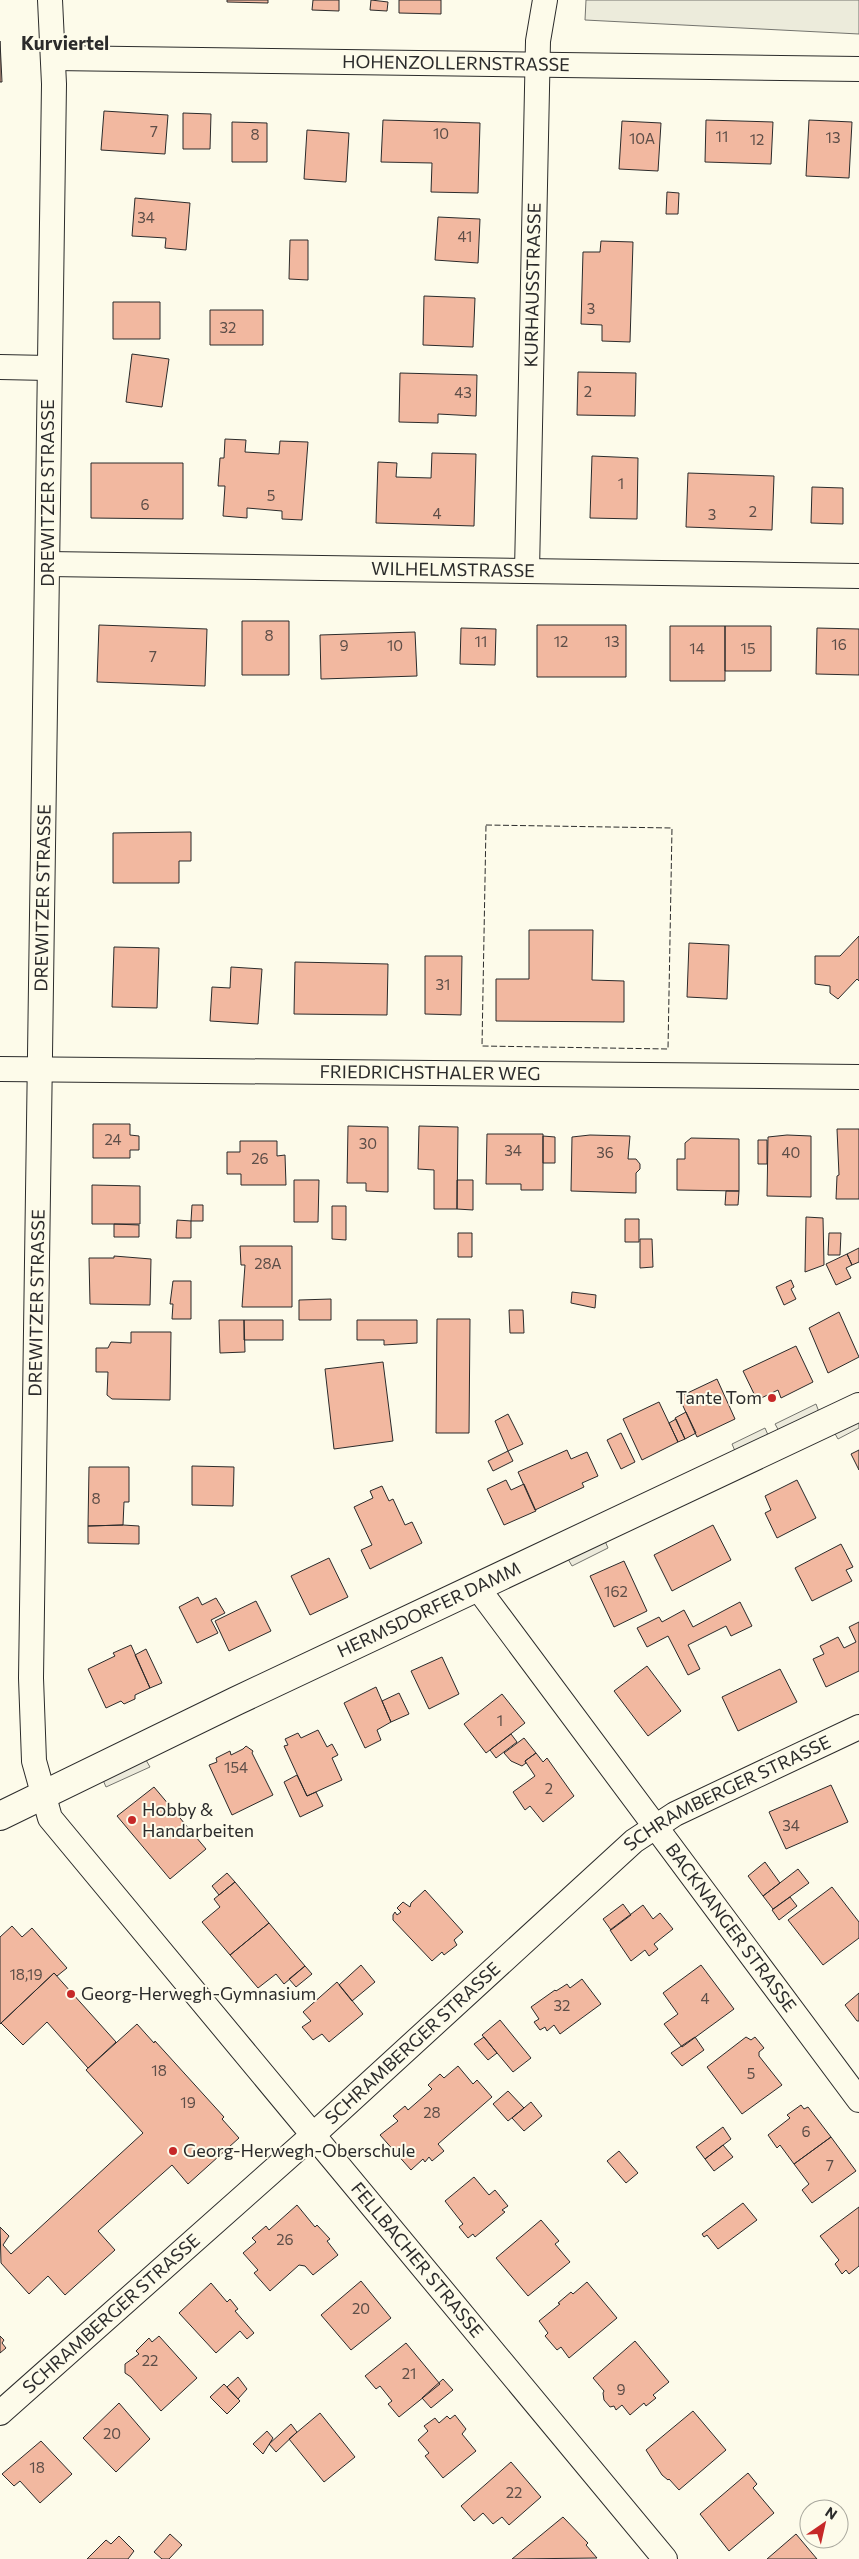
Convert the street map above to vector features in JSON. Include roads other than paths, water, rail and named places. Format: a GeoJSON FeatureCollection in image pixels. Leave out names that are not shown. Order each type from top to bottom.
{"type":"FeatureCollection","features":[{"type":"Feature","properties":{"kind":"main road","name":"HERMSDORFER DAMM"},"geometry":{"type":"LineString","coordinates":[[0,1816],[477,1587],[859,1407]]}},
{"type":"Feature","properties":{"kind":"street","name":"DREWITZER STRASSE"},"geometry":{"type":"LineString","coordinates":[[42,1795],[34,1762],[31,1678],[48,564],[48,368],[54,58],[50,0]]}},
{"type":"Feature","properties":{"kind":"street","name":"KURHAUSSTRASSE"},"geometry":{"type":"LineString","coordinates":[[528,571],[537,64],[538,40],[545,0]]}},
{"type":"Feature","properties":{"kind":"street","name":"HOHENZOLLERNSTRASSE"},"geometry":{"type":"LineString","coordinates":[[54,58],[859,69]]}},
{"type":"Feature","properties":{"kind":"street"},"geometry":{"type":"LineString","coordinates":[[0,367],[48,368]]}},
{"type":"Feature","properties":{"kind":"street","name":"WILHELMSTRASSE"},"geometry":{"type":"LineString","coordinates":[[48,564],[859,576]]}},
{"type":"Feature","properties":{"kind":"street","name":"FRIEDRICHSTHALER WEG"},"geometry":{"type":"LineString","coordinates":[[0,1069],[859,1077]]}},
{"type":"Feature","properties":{"kind":"street","name":"BACKNANGER STRASSE"},"geometry":{"type":"LineString","coordinates":[[477,1587],[859,2100]]}},
{"type":"Feature","properties":{"kind":"street","name":"SCHRAMBERGER STRASSE"},"geometry":{"type":"LineString","coordinates":[[0,2413],[313,2135],[634,1841],[674,1814],[859,1727]]}},
{"type":"Feature","properties":{"kind":"street","name":"FELLBACHER STRASSE"},"geometry":{"type":"LineString","coordinates":[[42,1795],[50,1818],[665,2559]]}},
{"type":"Feature","properties":{"kind":"place","name":"Tante Tom"},"geometry":{"type":"Point","coordinates":[772,1398]}},
{"type":"Feature","properties":{"kind":"place","name":"Hobby & Handarbeiten"},"geometry":{"type":"Point","coordinates":[132,1820]}},
{"type":"Feature","properties":{"kind":"place","name":"Georg-Herwegh-Gymnasium"},"geometry":{"type":"Point","coordinates":[71,1994]}},
{"type":"Feature","properties":{"kind":"place","name":"Georg-Herwegh-Oberschule"},"geometry":{"type":"Point","coordinates":[173,2151]}},
{"type":"Feature","properties":{"kind":"district","name":"Kurviertel"},"geometry":{"type":"Point","coordinates":[65,43]}}]}
